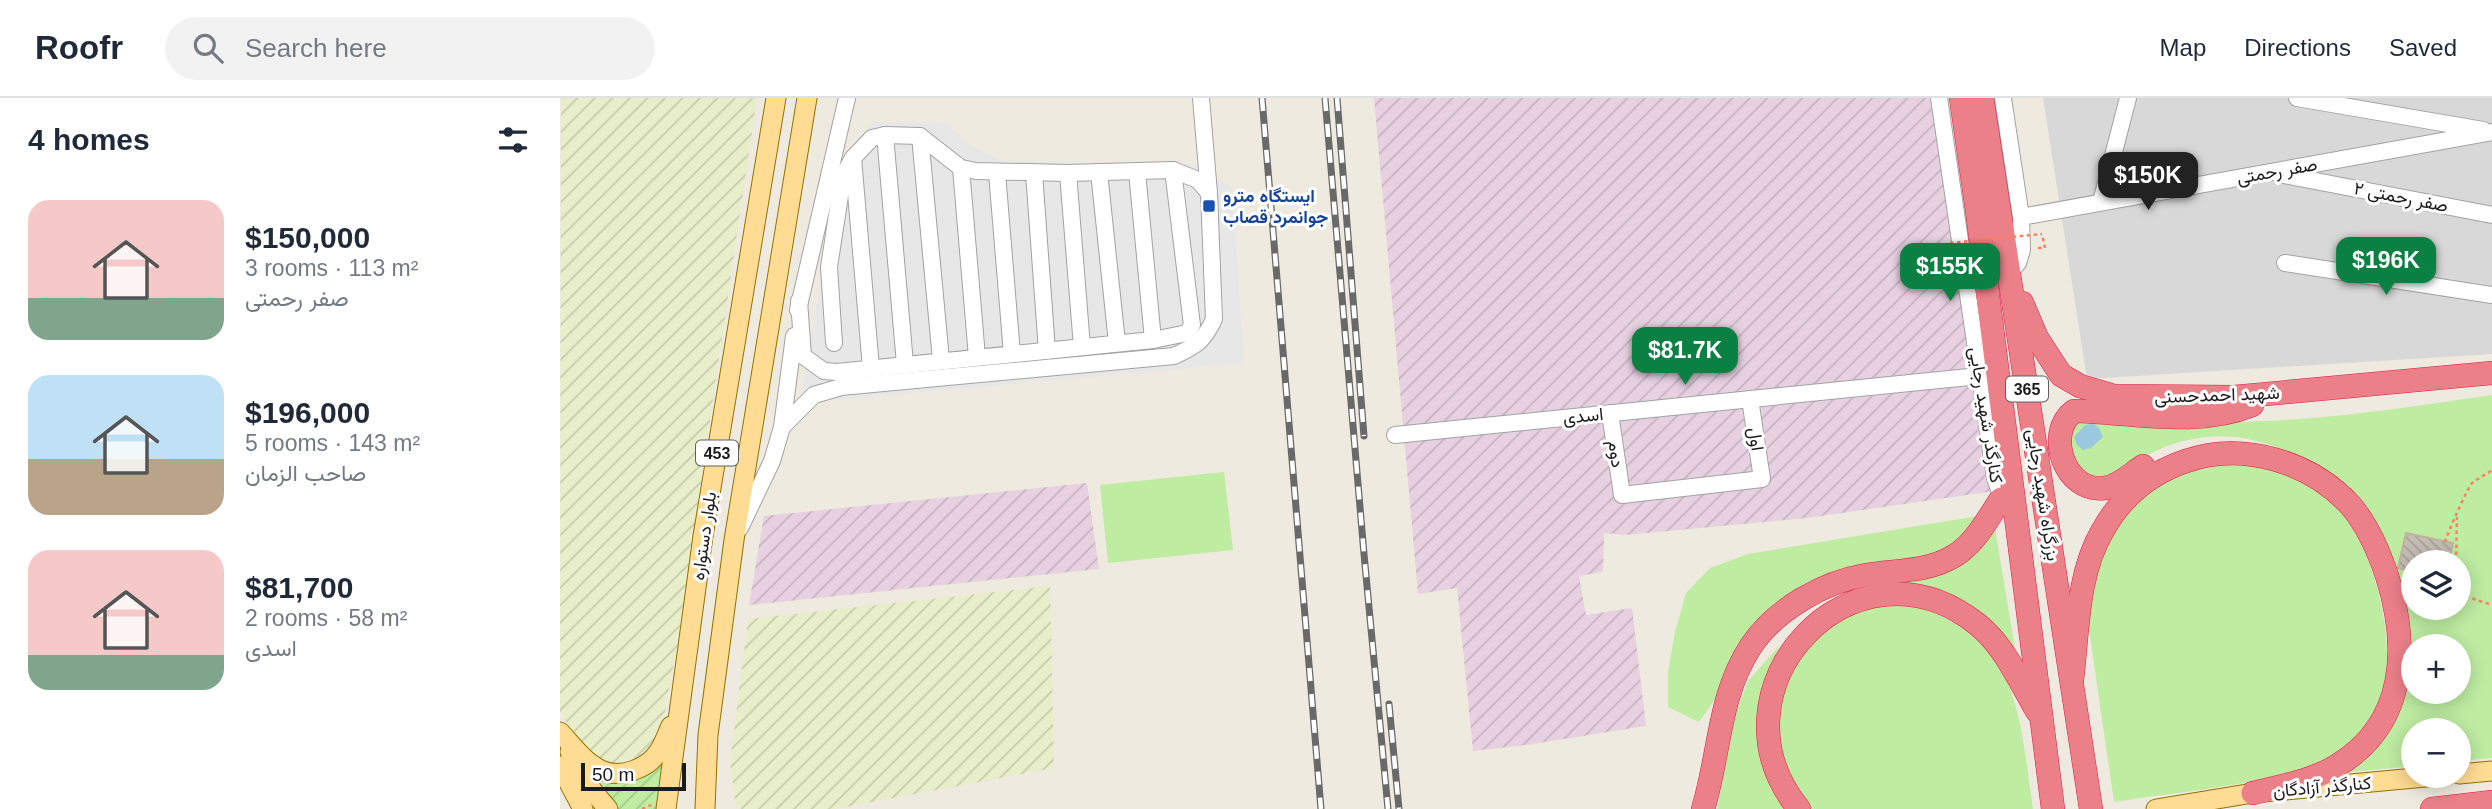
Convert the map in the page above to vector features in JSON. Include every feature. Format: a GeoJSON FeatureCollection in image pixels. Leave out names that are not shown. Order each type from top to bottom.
{"type":"FeatureCollection","features":[{"type":"Feature","properties":{"kind":"highway","name":"بزرگراه شهید رجایی"},"geometry":{"type":"LineString","coordinates":[[1961,98],[2053,809]]}},
{"type":"Feature","properties":{"kind":"highway","name":"بزرگراه شهید رجایی"},"geometry":{"type":"LineString","coordinates":[[1982,98],[2091,809]]}},
{"type":"Feature","properties":{"kind":"highway","name":"شهید احمدحسنی"},"geometry":{"type":"LineString","coordinates":[[2009,273],[2048,357],[2061,375],[2080,386],[2114,396],[2223,397],[2277,394],[2492,373]]}},
{"type":"Feature","properties":{"kind":"highway"},"geometry":{"type":"LineString","coordinates":[[2253,793],[2323,773],[2339,765],[2376,733],[2390,708],[2395,694],[2400,651],[2392,593],[2381,558],[2364,523],[2352,507],[2321,480],[2254,448],[2228,444],[2197,446],[2166,453],[2120,482],[2106,488],[2093,488],[2071,475],[2059,445],[2060,429],[2066,417],[2074,411],[2144,418],[2222,414],[2277,394]]}},
{"type":"Feature","properties":{"kind":"highway"},"geometry":{"type":"LineString","coordinates":[[2072,680],[2085,574],[2102,531],[2128,495],[2163,469],[2203,455],[2245,454],[2275,459]]}},
{"type":"Feature","properties":{"kind":"highway"},"geometry":{"type":"LineString","coordinates":[[1703,809],[1724,708],[1733,681],[1751,646],[1777,617],[1808,596],[1835,584],[1865,575],[1931,566],[1955,556],[1973,539],[2001,499]]}},
{"type":"Feature","properties":{"kind":"highway"},"geometry":{"type":"LineString","coordinates":[[1799,809],[1786,793],[1774,768],[1770,750],[1767,724],[1774,681],[1787,656],[1803,636],[1836,609],[1853,601],[1873,595],[1914,595],[1936,600],[1961,613],[2000,647],[2043,722]]}},
{"type":"Feature","properties":{"kind":"highway"},"geometry":{"type":"LineString","coordinates":[[2432,809],[2492,802]]}},
{"type":"Feature","properties":{"kind":"main road","name":"بلوار دستواره"},"geometry":{"type":"LineString","coordinates":[[666,809],[703,536],[776,98]]}},
{"type":"Feature","properties":{"kind":"main road","name":"بلوار دستواره"},"geometry":{"type":"LineString","coordinates":[[705,809],[708,736],[734,541],[807,98]]}},
{"type":"Feature","properties":{"kind":"main road"},"geometry":{"type":"LineString","coordinates":[[560,733],[581,755],[600,769],[612,774],[626,772],[650,762],[658,753],[682,699]]}},
{"type":"Feature","properties":{"kind":"main road"},"geometry":{"type":"LineString","coordinates":[[560,733],[592,790],[608,809]]}},
{"type":"Feature","properties":{"kind":"main road"},"geometry":{"type":"LineString","coordinates":[[560,766],[583,809]]}},
{"type":"Feature","properties":{"kind":"main road"},"geometry":{"type":"LineString","coordinates":[[2471,773],[2492,771]]}},
{"type":"Feature","properties":{"kind":"main road","name":"کنارگذر آزادگان"},"geometry":{"type":"LineString","coordinates":[[2156,809],[2253,793],[2401,779]]}},
{"type":"Feature","properties":{"kind":"street"},"geometry":{"type":"LineString","coordinates":[[734,541],[772,461],[782,427],[799,301],[847,98]]}},
{"type":"Feature","properties":{"kind":"street"},"geometry":{"type":"LineString","coordinates":[[782,427],[814,395],[841,387],[1174,356],[1193,347],[1207,335],[1214,319],[1209,193],[1201,98]]}},
{"type":"Feature","properties":{"kind":"street","name":"کنارگذر شهید رجایی"},"geometry":{"type":"LineString","coordinates":[[1939,98],[1995,478],[2001,499],[2015,520]]}},
{"type":"Feature","properties":{"kind":"street"},"geometry":{"type":"LineString","coordinates":[[2003,98],[2021,217],[2022,250],[2018,262],[2009,273]]}},
{"type":"Feature","properties":{"kind":"street"},"geometry":{"type":"LineString","coordinates":[[2101,202],[2127,98]]}},
{"type":"Feature","properties":{"kind":"street"},"geometry":{"type":"LineString","coordinates":[[2297,98],[2401,114],[2492,132]]}},
{"type":"Feature","properties":{"kind":"street","name":"صفر رحمتی"},"geometry":{"type":"LineString","coordinates":[[2021,217],[2492,132]]}},
{"type":"Feature","properties":{"kind":"street"},"geometry":{"type":"LineString","coordinates":[[834,343],[829,267],[843,176],[853,158],[872,138],[885,135],[920,136],[961,168],[997,173],[1173,170],[1198,180],[1209,193]]}},
{"type":"Feature","properties":{"kind":"street"},"geometry":{"type":"LineString","coordinates":[[885,135],[905,364]]}},
{"type":"Feature","properties":{"kind":"street"},"geometry":{"type":"LineString","coordinates":[[920,136],[941,360]]}},
{"type":"Feature","properties":{"kind":"street"},"geometry":{"type":"LineString","coordinates":[[853,158],[871,368]]}},
{"type":"Feature","properties":{"kind":"street"},"geometry":{"type":"LineString","coordinates":[[961,168],[978,357]]}},
{"type":"Feature","properties":{"kind":"street"},"geometry":{"type":"LineString","coordinates":[[799,301],[803,356],[824,371],[1153,340],[1187,333],[1192,325],[1173,170]]}},
{"type":"Feature","properties":{"kind":"street"},"geometry":{"type":"LineString","coordinates":[[1099,172],[1117,343]]}},
{"type":"Feature","properties":{"kind":"street"},"geometry":{"type":"LineString","coordinates":[[1137,172],[1153,340]]}},
{"type":"Feature","properties":{"kind":"street","name":"صفر رحمتی ۲"},"geometry":{"type":"LineString","coordinates":[[2269,172],[2492,215]]}},
{"type":"Feature","properties":{"kind":"street"},"geometry":{"type":"LineString","coordinates":[[997,173],[1012,354]]}},
{"type":"Feature","properties":{"kind":"street"},"geometry":{"type":"LineString","coordinates":[[1034,173],[1047,351]]}},
{"type":"Feature","properties":{"kind":"street"},"geometry":{"type":"LineString","coordinates":[[1068,173],[1082,347]]}},
{"type":"Feature","properties":{"kind":"street"},"geometry":{"type":"LineString","coordinates":[[2285,263],[2492,295]]}},
{"type":"Feature","properties":{"kind":"street","name":"اسدی"},"geometry":{"type":"LineString","coordinates":[[1395,435],[1979,376]]}},
{"type":"Feature","properties":{"kind":"street","name":"اول"},"geometry":{"type":"LineString","coordinates":[[1622,495],[1762,480],[1750,399]]}},
{"type":"Feature","properties":{"kind":"street","name":"دوم"},"geometry":{"type":"LineString","coordinates":[[1610,413],[1622,495]]}},
{"type":"Feature","properties":{"kind":"path"},"geometry":{"type":"LineString","coordinates":[[1950,243],[2042,234],[2045,248]]}},
{"type":"Feature","properties":{"kind":"path"},"geometry":{"type":"LineString","coordinates":[[2445,541],[2470,484],[2492,470]]}},
{"type":"Feature","properties":{"kind":"path"},"geometry":{"type":"LineString","coordinates":[[2456,550],[2457,517]]}},
{"type":"Feature","properties":{"kind":"path"},"geometry":{"type":"LineString","coordinates":[[2471,598],[2492,605]]}},
{"type":"Feature","properties":{"kind":"shaded area"},"geometry":{"type":"Polygon","coordinates":[[[1374,98],[1935,98],[1995,491],[1807,518],[1625,535],[1604,533],[1603,572],[1579,576],[1586,615],[1632,608],[1646,726],[1473,751],[1457,588],[1418,594],[1374,98]]]}},
{"type":"Feature","properties":{"kind":"shaded area"},"geometry":{"type":"Polygon","coordinates":[[[2043,98],[2492,98],[2492,354],[2087,379],[2043,98]]]}},
{"type":"Feature","properties":{"kind":"shaded area"},"geometry":{"type":"Polygon","coordinates":[[[873,122],[945,123],[969,144],[1002,161],[1191,164],[1232,187],[1244,363],[800,403],[841,162],[873,122]]]}},
{"type":"Feature","properties":{"kind":"shaded area"},"geometry":{"type":"Polygon","coordinates":[[[1087,483],[1099,569],[749,605],[764,516],[1087,483]]]}},
{"type":"Feature","properties":{"kind":"green space"},"geometry":{"type":"Polygon","coordinates":[[[561,98],[757,98],[677,646],[660,738],[655,752],[616,770],[586,753],[560,712],[561,98]]]}},
{"type":"Feature","properties":{"kind":"green space"},"geometry":{"type":"Polygon","coordinates":[[[2492,395],[2492,758],[2471,760],[2471,718],[2401,718],[2401,767],[2341,773],[2396,714],[2384,553],[2287,453],[2253,440],[2218,436],[2200,438],[2165,447],[2120,473],[2104,478],[2091,476],[2080,469],[2069,449],[2071,425],[2078,420],[2265,421],[2350,414],[2492,395]]]}},
{"type":"Feature","properties":{"kind":"green space"},"geometry":{"type":"Polygon","coordinates":[[[2221,463],[2256,465],[2285,474],[2326,495],[2342,512],[2357,535],[2378,589],[2387,647],[2382,697],[2361,735],[2333,758],[2268,778],[2114,802],[2087,615],[2095,569],[2123,513],[2169,478],[2221,463]]]}},
{"type":"Feature","properties":{"kind":"green space"},"geometry":{"type":"Polygon","coordinates":[[[1224,472],[1233,550],[1108,563],[1100,485],[1224,472]]]}},
{"type":"Feature","properties":{"kind":"green space"},"geometry":{"type":"Polygon","coordinates":[[[1978,516],[1966,536],[1945,553],[1816,584],[1720,692],[1699,722],[1668,707],[1668,673],[1675,632],[1686,593],[1710,568],[1748,554],[1978,516]]]}},
{"type":"Feature","properties":{"kind":"green space"},"geometry":{"type":"Polygon","coordinates":[[[1993,516],[2015,649],[1926,589],[1888,583],[1930,576],[1993,516]]]}},
{"type":"Feature","properties":{"kind":"green space"},"geometry":{"type":"Polygon","coordinates":[[[1050,586],[1054,768],[834,809],[736,807],[730,763],[748,619],[1050,586]]]}},
{"type":"Feature","properties":{"kind":"green space"},"geometry":{"type":"Polygon","coordinates":[[[1881,605],[1924,609],[1960,627],[1983,645],[1999,667],[2019,718],[2033,809],[1812,809],[1802,799],[1788,771],[1780,739],[1779,707],[1784,684],[1800,655],[1823,630],[1842,618],[1881,605]]]}},
{"type":"Feature","properties":{"kind":"green space"},"geometry":{"type":"Polygon","coordinates":[[[1779,646],[1766,679],[1761,703],[1791,809],[1717,809],[1734,719],[1748,681],[1779,646]]]}},
{"type":"Feature","properties":{"kind":"green space"},"geometry":{"type":"Polygon","coordinates":[[[665,749],[657,809],[616,809],[586,765],[599,774],[665,749]]]}},
{"type":"Feature","properties":{"kind":"water"},"geometry":{"type":"Polygon","coordinates":[[[2093,423],[2103,437],[2091,448],[2083,450],[2074,437],[2084,426],[2093,423]]]}},
{"type":"Feature","properties":{"kind":"building"},"geometry":{"type":"Polygon","coordinates":[[[2406,533],[2453,543],[2452,550],[2402,550],[2406,533]]]}},
{"type":"Feature","properties":{"kind":"railway"},"geometry":{"type":"LineString","coordinates":[[1262,98],[1321,809]]}},
{"type":"Feature","properties":{"kind":"railway"},"geometry":{"type":"LineString","coordinates":[[1325,98],[1388,809]]}},
{"type":"Feature","properties":{"kind":"railway"},"geometry":{"type":"LineString","coordinates":[[1337,98],[1364,436]]}},
{"type":"Feature","properties":{"kind":"railway"},"geometry":{"type":"LineString","coordinates":[[1389,704],[1399,809]]}},
{"type":"Feature","properties":{"kind":"place","name":"ایستگاه مترو جوانمرد قصاب"},"geometry":{"type":"Point","coordinates":[1209,206]}}]}
